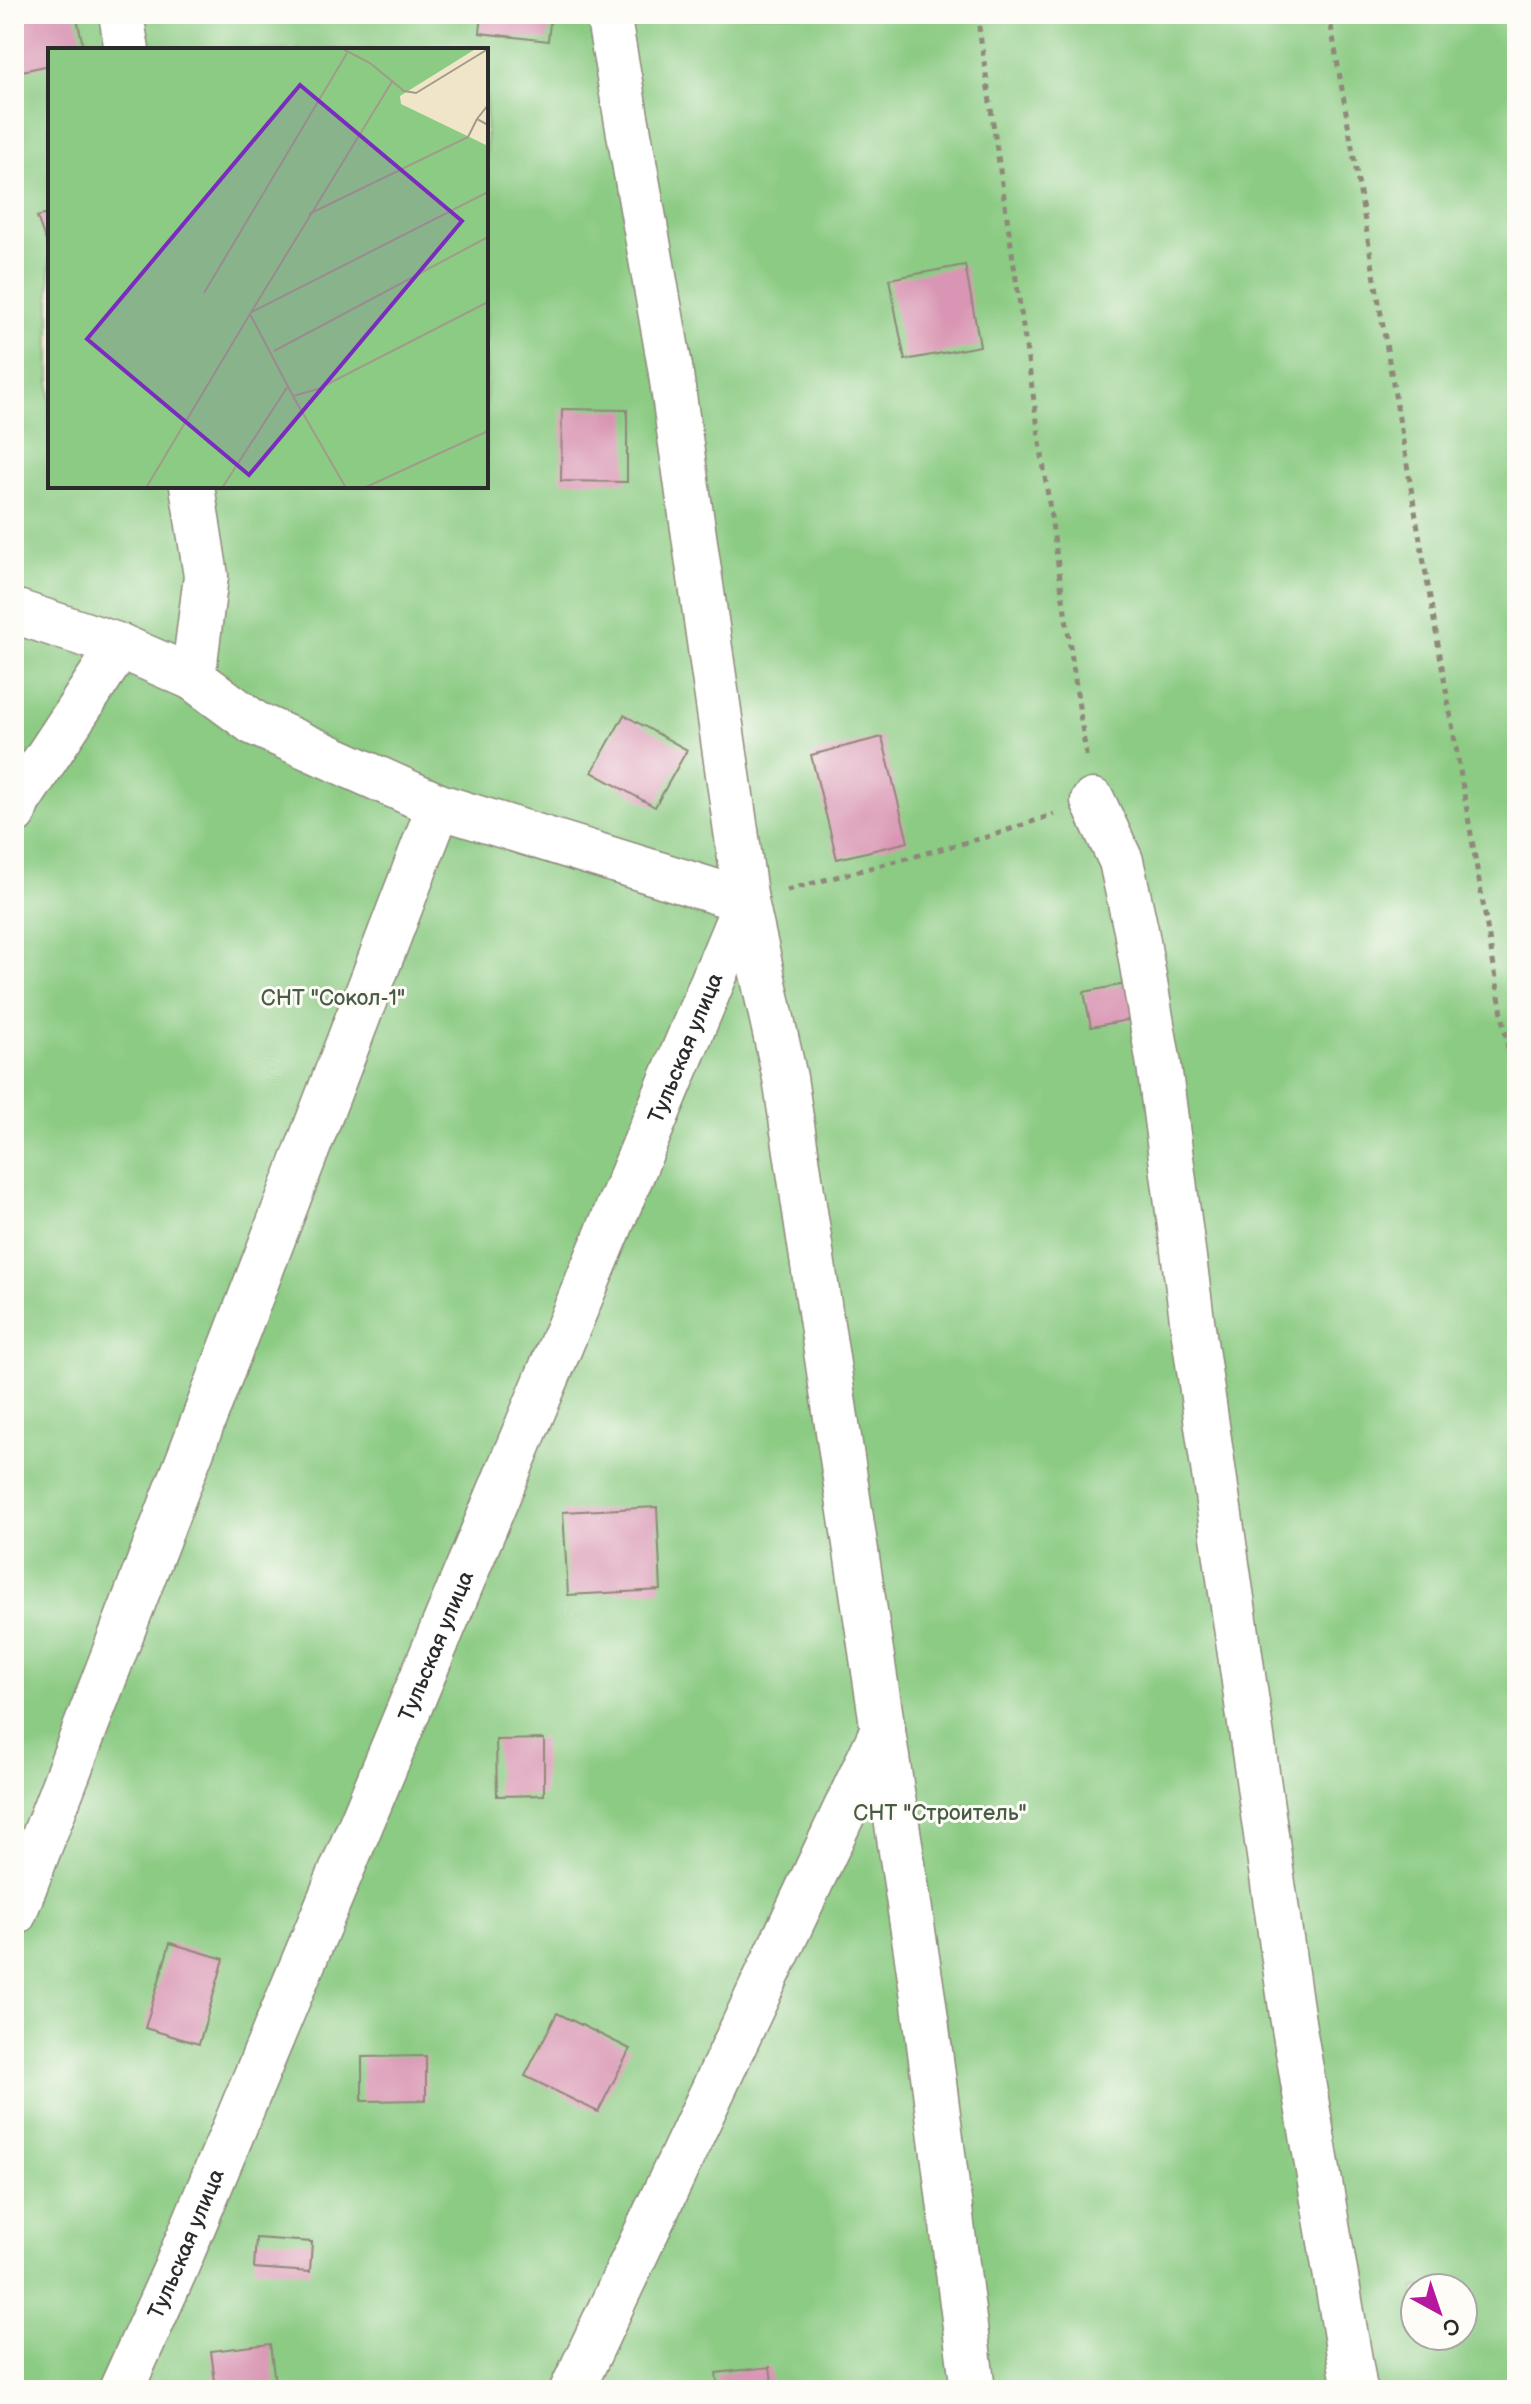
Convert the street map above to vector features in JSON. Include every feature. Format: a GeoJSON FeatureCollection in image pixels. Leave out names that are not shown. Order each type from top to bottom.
{"type":"FeatureCollection","features":[{"type":"Feature","properties":{"kind":"street"},"geometry":{"type":"LineString","coordinates":[[121,14],[127,48]]}},
{"type":"Feature","properties":{"kind":"street"},"geometry":{"type":"LineString","coordinates":[[608,14],[670,367],[746,901],[785,1078],[924,2004],[973,2390]]}},
{"type":"Feature","properties":{"kind":"street"},"geometry":{"type":"LineString","coordinates":[[192,488],[206,576],[193,678]]}},
{"type":"Feature","properties":{"kind":"street"},"geometry":{"type":"LineString","coordinates":[[14,611],[120,646],[193,678],[254,723],[439,806],[746,901]]}},
{"type":"Feature","properties":{"kind":"street"},"geometry":{"type":"LineString","coordinates":[[14,812],[18,801],[120,646]]}},
{"type":"Feature","properties":{"kind":"street"},"geometry":{"type":"LineString","coordinates":[[1093,801],[1121,861],[1156,1050],[1293,2022],[1355,2390]]}},
{"type":"Feature","properties":{"kind":"street"},"geometry":{"type":"LineString","coordinates":[[14,1914],[439,806]]}},
{"type":"Feature","properties":{"kind":"street","name":"Тульская улица"},"geometry":{"type":"LineString","coordinates":[[121,2390],[182,2255],[746,901]]}},
{"type":"Feature","properties":{"kind":"street"},"geometry":{"type":"LineString","coordinates":[[572,2390],[883,1729]]}},
{"type":"Feature","properties":{"kind":"path"},"geometry":{"type":"LineString","coordinates":[[746,901],[994,835],[1093,801],[977,14]]}},
{"type":"Feature","properties":{"kind":"path"},"geometry":{"type":"LineString","coordinates":[[1329,14],[1517,1100]]}},
{"type":"Feature","properties":{"kind":"green space","name":"СНТ \"Строитель\""},"geometry":{"type":"Polygon","coordinates":[[[14,14],[1517,14],[1517,2390],[14,2390],[14,14]]]}},
{"type":"Feature","properties":{"kind":"building"},"geometry":{"type":"Polygon","coordinates":[[[41,14],[76,14],[84,48],[48,48],[48,65],[22,71],[14,20],[41,14]]]}},
{"type":"Feature","properties":{"kind":"building"},"geometry":{"type":"Polygon","coordinates":[[[482,14],[551,14],[548,41],[480,33],[482,14]]]}},
{"type":"Feature","properties":{"kind":"building"},"geometry":{"type":"Polygon","coordinates":[[[48,214],[48,247],[37,217],[48,214]]]}},
{"type":"Feature","properties":{"kind":"building"},"geometry":{"type":"Polygon","coordinates":[[[965,265],[980,346],[905,360],[889,279],[965,265]]]}},
{"type":"Feature","properties":{"kind":"building"},"geometry":{"type":"Polygon","coordinates":[[[562,409],[627,410],[627,482],[561,481],[562,409]]]}},
{"type":"Feature","properties":{"kind":"building"},"geometry":{"type":"Polygon","coordinates":[[[624,715],[687,750],[655,807],[592,772],[624,715]]]}},
{"type":"Feature","properties":{"kind":"building"},"geometry":{"type":"Polygon","coordinates":[[[882,737],[908,842],[837,859],[811,755],[882,737]]]}},
{"type":"Feature","properties":{"kind":"building"},"geometry":{"type":"Polygon","coordinates":[[[1136,982],[1143,1017],[1091,1027],[1084,992],[1136,982]]]}},
{"type":"Feature","properties":{"kind":"building"},"geometry":{"type":"Polygon","coordinates":[[[657,1507],[661,1590],[568,1595],[563,1512],[657,1507]]]}},
{"type":"Feature","properties":{"kind":"building"},"geometry":{"type":"Polygon","coordinates":[[[544,1739],[544,1795],[497,1796],[496,1740],[544,1739]]]}},
{"type":"Feature","properties":{"kind":"building"},"geometry":{"type":"Polygon","coordinates":[[[170,1943],[224,1959],[199,2044],[145,2028],[170,1943]]]}},
{"type":"Feature","properties":{"kind":"building"},"geometry":{"type":"Polygon","coordinates":[[[557,2013],[630,2049],[598,2112],[525,2076],[557,2013]]]}},
{"type":"Feature","properties":{"kind":"building"},"geometry":{"type":"Polygon","coordinates":[[[426,2056],[426,2100],[362,2101],[362,2057],[426,2056]]]}},
{"type":"Feature","properties":{"kind":"building"},"geometry":{"type":"Polygon","coordinates":[[[256,2238],[312,2242],[310,2272],[254,2268],[256,2238]]]}},
{"type":"Feature","properties":{"kind":"building"},"geometry":{"type":"Polygon","coordinates":[[[270,2344],[276,2390],[216,2390],[211,2351],[270,2344]]]}},
{"type":"Feature","properties":{"kind":"building"},"geometry":{"type":"Polygon","coordinates":[[[770,2367],[773,2390],[718,2390],[716,2373],[770,2367]]]}},
{"type":"Feature","properties":{"kind":"park label","name":"СНТ \"Сокол-1\""},"geometry":{"type":"Point","coordinates":[333,997]}}]}
